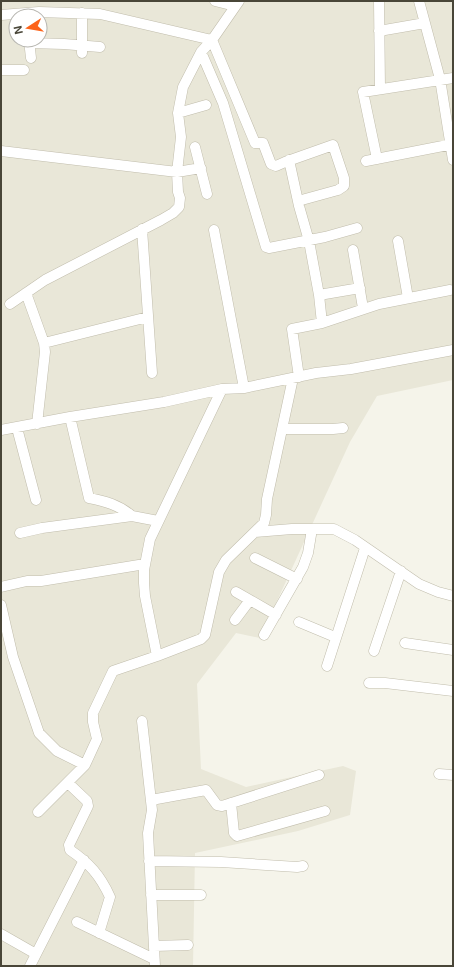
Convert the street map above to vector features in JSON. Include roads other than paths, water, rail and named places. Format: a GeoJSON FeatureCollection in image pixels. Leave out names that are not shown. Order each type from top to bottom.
{"type":"FeatureCollection","features":[{"type":"Feature","properties":{"kind":"street"},"geometry":{"type":"LineString","coordinates":[[10,304],[45,280],[173,213],[179,206],[180,198],[178,192],[177,172],[181,137],[178,113],[183,88],[201,52],[212,40],[237,4],[216,1]]}},
{"type":"Feature","properties":{"kind":"street"},"geometry":{"type":"LineString","coordinates":[[379,1],[380,90]]}},
{"type":"Feature","properties":{"kind":"street"},"geometry":{"type":"LineString","coordinates":[[419,1],[440,79],[452,145],[453,160]]}},
{"type":"Feature","properties":{"kind":"street"},"geometry":{"type":"LineString","coordinates":[[48,12],[100,14],[212,40]]}},
{"type":"Feature","properties":{"kind":"street"},"geometry":{"type":"LineString","coordinates":[[82,13],[82,49]]}},
{"type":"Feature","properties":{"kind":"street"},"geometry":{"type":"LineString","coordinates":[[1,15],[1,21]]}},
{"type":"Feature","properties":{"kind":"street"},"geometry":{"type":"LineString","coordinates":[[379,31],[425,23]]}},
{"type":"Feature","properties":{"kind":"street"},"geometry":{"type":"LineString","coordinates":[[212,40],[255,143],[263,143],[271,164],[276,166],[333,145],[344,178],[344,186],[342,189],[298,201]]}},
{"type":"Feature","properties":{"kind":"street"},"geometry":{"type":"LineString","coordinates":[[48,45],[82,49],[100,47]]}},
{"type":"Feature","properties":{"kind":"street"},"geometry":{"type":"LineString","coordinates":[[30,48],[31,58]]}},
{"type":"Feature","properties":{"kind":"street"},"geometry":{"type":"LineString","coordinates":[[201,52],[223,103],[266,247],[268,248],[309,241],[357,228]]}},
{"type":"Feature","properties":{"kind":"street"},"geometry":{"type":"LineString","coordinates":[[1,70],[24,70]]}},
{"type":"Feature","properties":{"kind":"street"},"geometry":{"type":"LineString","coordinates":[[377,159],[363,92],[453,78]]}},
{"type":"Feature","properties":{"kind":"street"},"geometry":{"type":"LineString","coordinates":[[178,113],[206,105]]}},
{"type":"Feature","properties":{"kind":"street"},"geometry":{"type":"LineString","coordinates":[[366,161],[452,145]]}},
{"type":"Feature","properties":{"kind":"street"},"geometry":{"type":"LineString","coordinates":[[195,147],[207,194]]}},
{"type":"Feature","properties":{"kind":"street"},"geometry":{"type":"LineString","coordinates":[[1,152],[177,172],[201,168]]}},
{"type":"Feature","properties":{"kind":"street"},"geometry":{"type":"LineString","coordinates":[[289,160],[309,241],[319,295],[322,323]]}},
{"type":"Feature","properties":{"kind":"street"},"geometry":{"type":"LineString","coordinates":[[142,229],[152,373]]}},
{"type":"Feature","properties":{"kind":"street"},"geometry":{"type":"LineString","coordinates":[[214,230],[244,388]]}},
{"type":"Feature","properties":{"kind":"street"},"geometry":{"type":"LineString","coordinates":[[398,241],[408,298]]}},
{"type":"Feature","properties":{"kind":"street"},"geometry":{"type":"LineString","coordinates":[[353,250],[363,308]]}},
{"type":"Feature","properties":{"kind":"street"},"geometry":{"type":"LineString","coordinates":[[319,295],[360,288]]}},
{"type":"Feature","properties":{"kind":"street"},"geometry":{"type":"LineString","coordinates":[[38,812],[85,765],[97,739],[93,722],[94,713],[113,671],[157,656],[205,635],[219,572],[226,560],[264,523],[267,499],[282,429],[296,378],[292,329],[322,323],[363,308],[450,290]]}},
{"type":"Feature","properties":{"kind":"street"},"geometry":{"type":"LineString","coordinates":[[26,294],[44,343],[45,352],[37,424]]}},
{"type":"Feature","properties":{"kind":"street"},"geometry":{"type":"LineString","coordinates":[[44,343],[148,317]]}},
{"type":"Feature","properties":{"kind":"street"},"geometry":{"type":"LineString","coordinates":[[1,430],[70,417],[156,404],[222,389],[244,388],[316,373],[351,369],[453,350]]}},
{"type":"Feature","properties":{"kind":"street"},"geometry":{"type":"LineString","coordinates":[[157,656],[145,596],[144,570],[150,539],[222,389]]}},
{"type":"Feature","properties":{"kind":"street"},"geometry":{"type":"LineString","coordinates":[[70,417],[89,498],[114,504],[132,516]]}},
{"type":"Feature","properties":{"kind":"street"},"geometry":{"type":"LineString","coordinates":[[17,428],[36,500]]}},
{"type":"Feature","properties":{"kind":"street"},"geometry":{"type":"LineString","coordinates":[[282,429],[343,428]]}},
{"type":"Feature","properties":{"kind":"street"},"geometry":{"type":"LineString","coordinates":[[20,533],[42,528],[132,516],[158,521]]}},
{"type":"Feature","properties":{"kind":"street"},"geometry":{"type":"LineString","coordinates":[[264,635],[304,567],[312,529]]}},
{"type":"Feature","properties":{"kind":"street"},"geometry":{"type":"LineString","coordinates":[[255,532],[334,529],[355,540],[419,584],[438,592],[453,596]]}},
{"type":"Feature","properties":{"kind":"street"},"geometry":{"type":"LineString","coordinates":[[327,666],[335,637],[365,548]]}},
{"type":"Feature","properties":{"kind":"street"},"geometry":{"type":"LineString","coordinates":[[255,558],[297,579]]}},
{"type":"Feature","properties":{"kind":"street"},"geometry":{"type":"LineString","coordinates":[[1,587],[27,581],[41,581],[145,564]]}},
{"type":"Feature","properties":{"kind":"street"},"geometry":{"type":"LineString","coordinates":[[374,651],[401,571]]}},
{"type":"Feature","properties":{"kind":"street"},"geometry":{"type":"LineString","coordinates":[[236,592],[276,615]]}},
{"type":"Feature","properties":{"kind":"street"},"geometry":{"type":"LineString","coordinates":[[235,620],[250,600]]}},
{"type":"Feature","properties":{"kind":"street"},"geometry":{"type":"LineString","coordinates":[[1,605],[13,657],[39,733],[57,751],[85,765]]}},
{"type":"Feature","properties":{"kind":"street"},"geometry":{"type":"LineString","coordinates":[[299,622],[335,637]]}},
{"type":"Feature","properties":{"kind":"street"},"geometry":{"type":"LineString","coordinates":[[405,643],[453,650]]}},
{"type":"Feature","properties":{"kind":"street"},"geometry":{"type":"LineString","coordinates":[[369,683],[386,683],[453,691]]}},
{"type":"Feature","properties":{"kind":"street"},"geometry":{"type":"LineString","coordinates":[[77,922],[154,962],[148,833],[152,810],[142,721]]}},
{"type":"Feature","properties":{"kind":"street"},"geometry":{"type":"LineString","coordinates":[[439,774],[453,775]]}},
{"type":"Feature","properties":{"kind":"street"},"geometry":{"type":"LineString","coordinates":[[151,800],[206,790],[217,805],[222,806],[319,775]]}},
{"type":"Feature","properties":{"kind":"street"},"geometry":{"type":"LineString","coordinates":[[68,783],[87,801],[88,806],[69,845],[70,850],[84,860],[98,876],[110,897],[99,933]]}},
{"type":"Feature","properties":{"kind":"street"},"geometry":{"type":"LineString","coordinates":[[230,803],[234,833],[237,836],[325,811]]}},
{"type":"Feature","properties":{"kind":"street"},"geometry":{"type":"LineString","coordinates":[[30,966],[84,860]]}},
{"type":"Feature","properties":{"kind":"street"},"geometry":{"type":"LineString","coordinates":[[149,861],[221,862],[297,867],[303,866]]}},
{"type":"Feature","properties":{"kind":"street"},"geometry":{"type":"LineString","coordinates":[[151,896],[201,895]]}},
{"type":"Feature","properties":{"kind":"street"},"geometry":{"type":"LineString","coordinates":[[1,934],[36,954]]}},
{"type":"Feature","properties":{"kind":"street"},"geometry":{"type":"LineString","coordinates":[[154,946],[188,945]]}}]}
